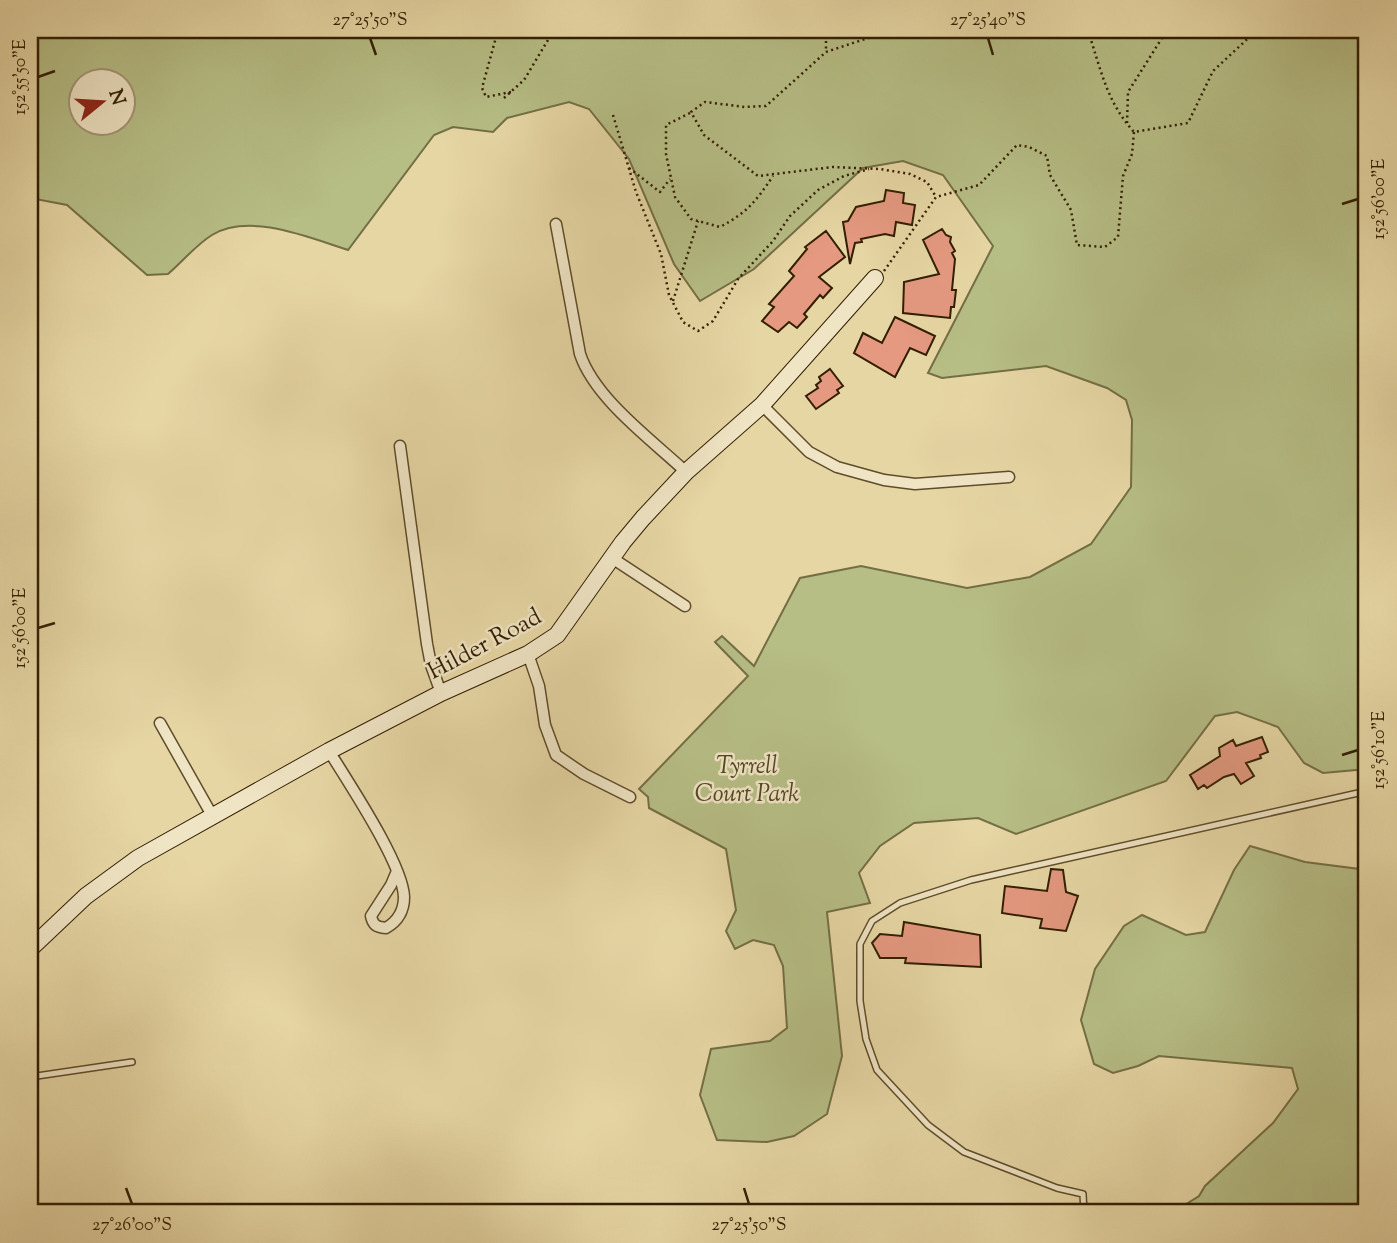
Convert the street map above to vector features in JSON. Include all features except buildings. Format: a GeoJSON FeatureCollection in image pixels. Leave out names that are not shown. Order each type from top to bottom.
{"type":"FeatureCollection","features":[{"type":"Feature","properties":{"kind":"street"},"geometry":{"type":"LineString","coordinates":[[556,224],[580,354],[586,371],[613,404],[686,472]]}},
{"type":"Feature","properties":{"kind":"street","name":"Hilder Road"},"geometry":{"type":"LineString","coordinates":[[30,948],[109,877],[138,858],[329,751],[441,694],[528,654],[558,635],[636,526],[686,472],[762,405],[876,278]]}},
{"type":"Feature","properties":{"kind":"street"},"geometry":{"type":"LineString","coordinates":[[762,405],[808,452],[836,467],[884,480],[915,484],[1009,477]]}},
{"type":"Feature","properties":{"kind":"street"},"geometry":{"type":"LineString","coordinates":[[400,446],[427,644],[441,694]]}},
{"type":"Feature","properties":{"kind":"street"},"geometry":{"type":"LineString","coordinates":[[612,558],[685,606]]}},
{"type":"Feature","properties":{"kind":"street"},"geometry":{"type":"LineString","coordinates":[[528,654],[539,686],[545,725],[556,755],[584,774],[630,797]]}},
{"type":"Feature","properties":{"kind":"street"},"geometry":{"type":"LineString","coordinates":[[160,723],[213,817]]}},
{"type":"Feature","properties":{"kind":"street"},"geometry":{"type":"LineString","coordinates":[[329,751],[397,871],[404,897],[402,909],[393,924],[378,928],[370,916],[397,871]]}},
{"type":"Feature","properties":{"kind":"lane"},"geometry":{"type":"LineString","coordinates":[[1084,1213],[1083,1194],[1057,1188],[964,1152],[928,1125],[877,1070],[866,1039],[860,1001],[860,944],[872,921],[900,902],[971,880],[1367,791]]}},
{"type":"Feature","properties":{"kind":"lane"},"geometry":{"type":"LineString","coordinates":[[30,1077],[132,1062]]}},
{"type":"Feature","properties":{"kind":"path"},"geometry":{"type":"LineString","coordinates":[[498,30],[482,88],[486,97],[511,92]]}},
{"type":"Feature","properties":{"kind":"path"},"geometry":{"type":"LineString","coordinates":[[504,98],[524,80],[554,30]]}},
{"type":"Feature","properties":{"kind":"path"},"geometry":{"type":"LineString","coordinates":[[826,30],[826,52]]}},
{"type":"Feature","properties":{"kind":"path"},"geometry":{"type":"LineString","coordinates":[[773,176],[754,204],[720,227],[691,219],[675,197],[666,154],[666,125],[705,102],[745,107],[766,106],[826,52],[868,38],[913,30]]}},
{"type":"Feature","properties":{"kind":"path"},"geometry":{"type":"LineString","coordinates":[[1082,30],[1088,32],[1107,93],[1134,132]]}},
{"type":"Feature","properties":{"kind":"path"},"geometry":{"type":"LineString","coordinates":[[1127,125],[1128,92],[1167,30]]}},
{"type":"Feature","properties":{"kind":"path"},"geometry":{"type":"LineString","coordinates":[[1134,132],[1188,123],[1213,71],[1257,30]]}},
{"type":"Feature","properties":{"kind":"path"},"geometry":{"type":"LineString","coordinates":[[691,112],[704,135],[758,176],[833,167],[872,169],[910,174],[928,181],[936,197]]}},
{"type":"Feature","properties":{"kind":"path"},"geometry":{"type":"LineString","coordinates":[[613,115],[629,169],[661,254],[669,295],[683,322],[698,331],[713,321],[738,279],[773,241],[790,216],[818,190],[844,176],[872,169]]}},
{"type":"Feature","properties":{"kind":"path"},"geometry":{"type":"LineString","coordinates":[[876,278],[888,268],[936,197],[979,184],[1017,145],[1029,147],[1047,156],[1050,176],[1070,210],[1077,245],[1105,247],[1118,237],[1123,176],[1132,154],[1134,132]]}},
{"type":"Feature","properties":{"kind":"path"},"geometry":{"type":"LineString","coordinates":[[629,169],[660,192],[671,179]]}},
{"type":"Feature","properties":{"kind":"path"},"geometry":{"type":"LineString","coordinates":[[673,301],[698,221]]}},
{"type":"Feature","properties":{"kind":"green space","name":"Tyrrell Court Park"},"geometry":{"type":"Polygon","coordinates":[[[30,30],[1367,30],[1367,440],[1363,441],[1362,447],[1367,449],[1367,769],[1323,773],[1304,763],[1278,727],[1237,712],[1215,716],[1166,781],[1016,834],[978,818],[914,823],[880,846],[859,873],[870,903],[827,912],[842,1056],[827,1114],[794,1136],[767,1142],[717,1140],[700,1095],[711,1049],[770,1041],[787,1028],[783,966],[774,945],[753,940],[735,949],[726,931],[736,910],[726,849],[649,808],[648,797],[639,789],[748,676],[715,642],[722,636],[754,666],[800,578],[861,566],[967,588],[1030,577],[1091,544],[1131,487],[1132,420],[1126,400],[1107,388],[1046,366],[942,378],[928,373],[993,246],[943,175],[903,161],[863,168],[754,269],[700,301],[674,264],[629,159],[589,109],[569,102],[507,118],[493,132],[453,127],[434,135],[348,250],[280,229],[244,226],[212,235],[168,274],[147,275],[67,205],[30,198],[30,30]]]}},
{"type":"Feature","properties":{"kind":"green space"},"geometry":{"type":"Polygon","coordinates":[[[1250,846],[1305,862],[1367,870],[1367,1213],[1172,1213],[1199,1196],[1205,1186],[1273,1123],[1298,1089],[1292,1068],[1159,1056],[1138,1066],[1113,1073],[1094,1064],[1081,1020],[1095,969],[1124,926],[1142,915],[1186,935],[1205,932],[1234,870],[1250,846]]]}}]}
